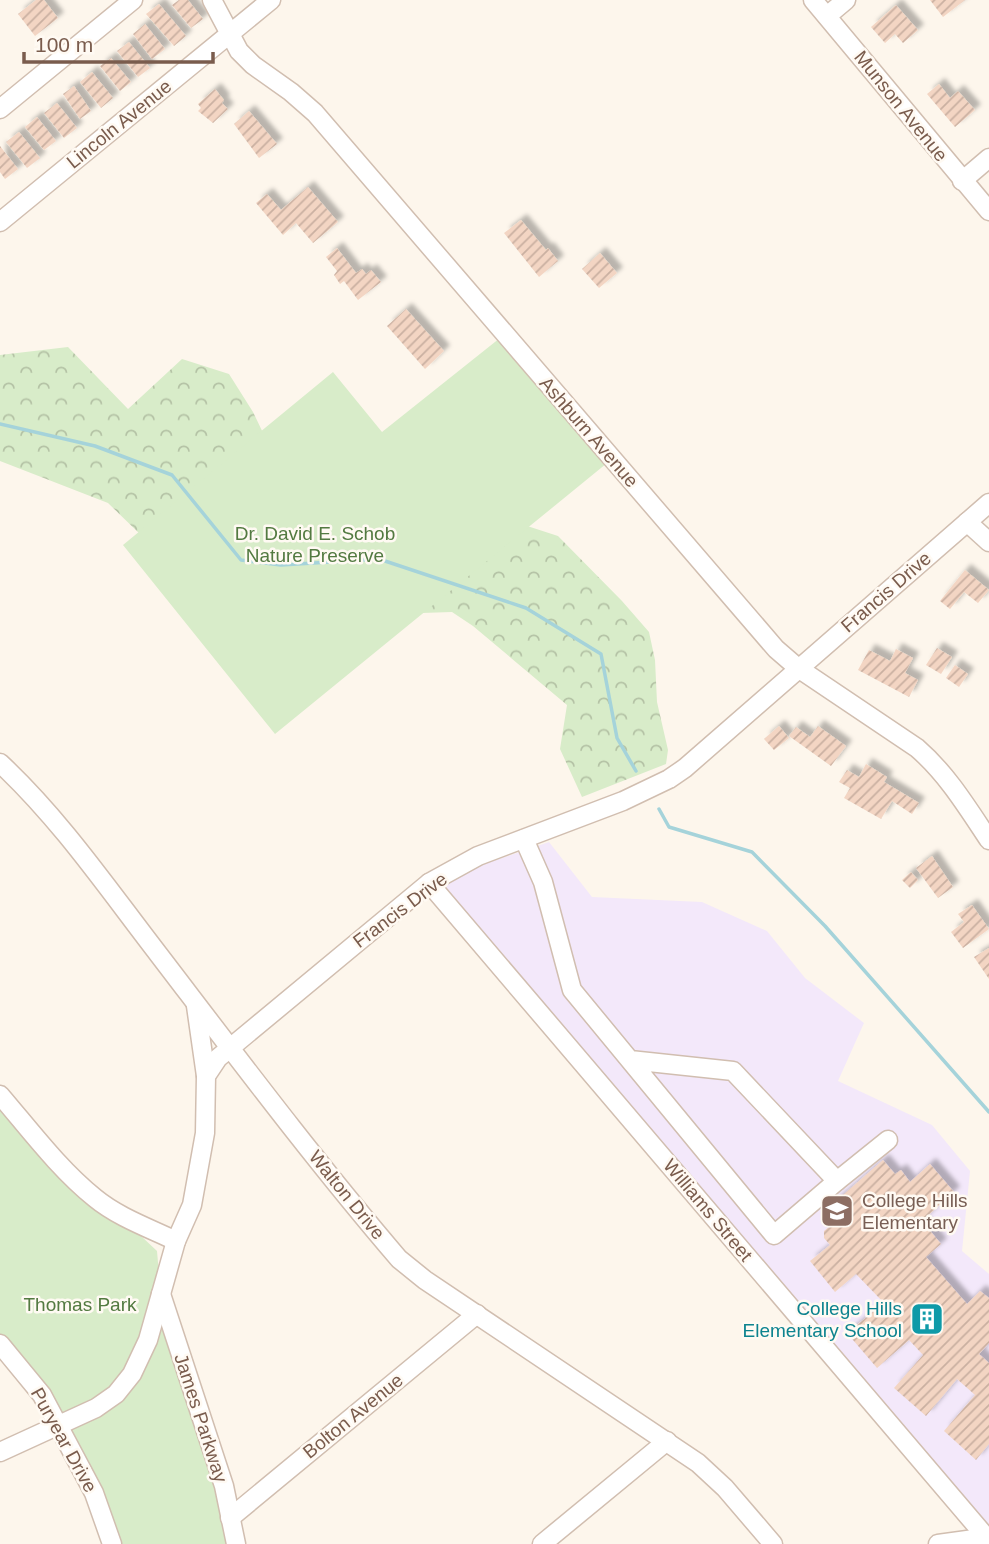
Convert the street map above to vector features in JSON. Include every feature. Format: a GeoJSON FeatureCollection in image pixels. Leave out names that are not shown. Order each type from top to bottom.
{"type":"FeatureCollection","features":[{"type":"Feature","properties":{"kind":"street"},"geometry":{"type":"LineString","coordinates":[[0,109],[133,0]]}},
{"type":"Feature","properties":{"kind":"street","name":"Ashburn Avenue"},"geometry":{"type":"LineString","coordinates":[[212,0],[239,51],[253,65],[316,113],[776,649],[798,668],[917,748],[932,761],[950,781],[989,840]]}},
{"type":"Feature","properties":{"kind":"street","name":"Lincoln Avenue"},"geometry":{"type":"LineString","coordinates":[[0,222],[271,0]]}},
{"type":"Feature","properties":{"kind":"street","name":"Munson Avenue"},"geometry":{"type":"LineString","coordinates":[[813,0],[989,211]]}},
{"type":"Feature","properties":{"kind":"street"},"geometry":{"type":"LineString","coordinates":[[827,16],[846,0]]}},
{"type":"Feature","properties":{"kind":"street"},"geometry":{"type":"LineString","coordinates":[[962,181],[989,158]]}},
{"type":"Feature","properties":{"kind":"street","name":"Francis Drive"},"geometry":{"type":"LineString","coordinates":[[206,1076],[229,1047],[429,883],[478,856],[623,801],[669,779],[685,768],[989,503]]}},
{"type":"Feature","properties":{"kind":"street"},"geometry":{"type":"LineString","coordinates":[[967,522],[989,541]]}},
{"type":"Feature","properties":{"kind":"street","name":"Walton Drive"},"geometry":{"type":"LineString","coordinates":[[0,763],[58,823],[229,1047],[399,1259],[425,1280],[698,1464],[725,1488],[773,1544]]}},
{"type":"Feature","properties":{"kind":"street"},"geometry":{"type":"LineString","coordinates":[[524,839],[543,882],[572,989],[774,1235],[888,1140]]}},
{"type":"Feature","properties":{"kind":"street","name":"Williams Street"},"geometry":{"type":"LineString","coordinates":[[429,883],[988,1537]]}},
{"type":"Feature","properties":{"kind":"street"},"geometry":{"type":"LineString","coordinates":[[0,1452],[59,1427],[108,1401],[124,1386],[144,1350],[176,1241],[192,1205],[205,1133],[206,1076],[195,1003]]}},
{"type":"Feature","properties":{"kind":"street"},"geometry":{"type":"LineString","coordinates":[[630,1060],[733,1070],[837,1181]]}},
{"type":"Feature","properties":{"kind":"street"},"geometry":{"type":"LineString","coordinates":[[0,1095],[67,1172],[96,1200],[176,1241]]}},
{"type":"Feature","properties":{"kind":"street","name":"James Parkway"},"geometry":{"type":"LineString","coordinates":[[162,1294],[224,1486],[236,1544]]}},
{"type":"Feature","properties":{"kind":"street","name":"Bolton Avenue"},"geometry":{"type":"LineString","coordinates":[[230,1518],[477,1314]]}},
{"type":"Feature","properties":{"kind":"street","name":"Puryear Drive"},"geometry":{"type":"LineString","coordinates":[[0,1344],[42,1395],[94,1493],[104,1515],[112,1544]]}},
{"type":"Feature","properties":{"kind":"street"},"geometry":{"type":"LineString","coordinates":[[542,1544],[667,1441]]}},
{"type":"Feature","properties":{"kind":"street"},"geometry":{"type":"LineString","coordinates":[[938,1544],[988,1537]]}},
{"type":"Feature","properties":{"kind":"shaded area","name":"College Hills Elementary"},"geometry":{"type":"Polygon","coordinates":[[[549,842],[592,897],[702,902],[767,931],[805,978],[864,1023],[838,1081],[932,1125],[970,1171],[962,1251],[989,1274],[989,1531],[429,883],[549,842]]]}},
{"type":"Feature","properties":{"kind":"green space","name":"Dr. David E. Schob Nature Preserve"},"geometry":{"type":"Polygon","coordinates":[[[505,334],[612,459],[275,734],[123,545],[333,372],[382,432],[505,334]]]}},
{"type":"Feature","properties":{"kind":"green space"},"geometry":{"type":"Polygon","coordinates":[[[68,347],[128,409],[182,359],[229,374],[253,412],[275,458],[503,518],[558,536],[649,632],[655,660],[657,702],[668,750],[666,764],[582,797],[560,749],[567,705],[473,626],[452,612],[391,614],[180,573],[108,503],[0,461],[0,355],[68,347]]]}},
{"type":"Feature","properties":{"kind":"green space","name":"Thomas Park"},"geometry":{"type":"Polygon","coordinates":[[[0,1105],[100,1212],[141,1236],[157,1251],[163,1319],[227,1522],[229,1544],[118,1544],[30,1369],[0,1335],[0,1105]]]}},
{"type":"Feature","properties":{"kind":"building"},"geometry":{"type":"Polygon","coordinates":[[[36,0],[44,0],[58,18],[35,36],[18,14],[36,0]]]}},
{"type":"Feature","properties":{"kind":"building"},"geometry":{"type":"Polygon","coordinates":[[[179,0],[188,0],[203,19],[191,28],[172,5],[179,0]]]}},
{"type":"Feature","properties":{"kind":"building"},"geometry":{"type":"Polygon","coordinates":[[[930,0],[965,0],[943,17],[930,0]]]}},
{"type":"Feature","properties":{"kind":"building"},"geometry":{"type":"Polygon","coordinates":[[[159,4],[186,36],[174,46],[146,14],[159,4]]]}},
{"type":"Feature","properties":{"kind":"building"},"geometry":{"type":"Polygon","coordinates":[[[896,5],[918,30],[903,43],[895,34],[885,43],[871,27],[896,5]]]}},
{"type":"Feature","properties":{"kind":"building"},"geometry":{"type":"Polygon","coordinates":[[[145,24],[165,49],[152,59],[133,34],[145,24]]]}},
{"type":"Feature","properties":{"kind":"building"},"geometry":{"type":"Polygon","coordinates":[[[129,42],[150,68],[138,77],[117,51],[129,42]]]}},
{"type":"Feature","properties":{"kind":"building"},"geometry":{"type":"Polygon","coordinates":[[[111,58],[131,82],[120,91],[100,66],[111,58]]]}},
{"type":"Feature","properties":{"kind":"building"},"geometry":{"type":"Polygon","coordinates":[[[92,72],[113,98],[101,108],[80,82],[92,72]]]}},
{"type":"Feature","properties":{"kind":"building"},"geometry":{"type":"Polygon","coordinates":[[[939,84],[950,98],[958,91],[975,110],[955,127],[927,94],[939,84]]]}},
{"type":"Feature","properties":{"kind":"building"},"geometry":{"type":"Polygon","coordinates":[[[74,86],[91,111],[80,119],[63,94],[74,86]]]}},
{"type":"Feature","properties":{"kind":"building"},"geometry":{"type":"Polygon","coordinates":[[[215,89],[228,109],[213,123],[198,111],[201,108],[198,104],[215,89]]]}},
{"type":"Feature","properties":{"kind":"building"},"geometry":{"type":"Polygon","coordinates":[[[57,103],[77,128],[64,138],[44,113],[57,103]]]}},
{"type":"Feature","properties":{"kind":"building"},"geometry":{"type":"Polygon","coordinates":[[[249,111],[277,144],[259,158],[234,124],[249,111]]]}},
{"type":"Feature","properties":{"kind":"building"},"geometry":{"type":"Polygon","coordinates":[[[37,117],[56,141],[44,150],[25,127],[37,117]]]}},
{"type":"Feature","properties":{"kind":"building"},"geometry":{"type":"Polygon","coordinates":[[[19,132],[40,158],[27,168],[6,142],[19,132]]]}},
{"type":"Feature","properties":{"kind":"building"},"geometry":{"type":"Polygon","coordinates":[[[0,146],[18,169],[5,179],[0,172],[0,146]]]}},
{"type":"Feature","properties":{"kind":"building"},"geometry":{"type":"Polygon","coordinates":[[[308,187],[338,222],[313,243],[296,223],[283,235],[256,203],[267,194],[281,210],[308,187]]]}},
{"type":"Feature","properties":{"kind":"building"},"geometry":{"type":"Polygon","coordinates":[[[521,220],[558,261],[539,277],[504,233],[521,220]]]}},
{"type":"Feature","properties":{"kind":"building"},"geometry":{"type":"Polygon","coordinates":[[[337,248],[356,273],[362,269],[366,274],[371,270],[381,282],[358,300],[344,281],[340,284],[334,275],[337,271],[326,257],[337,248]]]}},
{"type":"Feature","properties":{"kind":"building"},"geometry":{"type":"Polygon","coordinates":[[[600,253],[617,273],[599,288],[582,269],[600,253]]]}},
{"type":"Feature","properties":{"kind":"building"},"geometry":{"type":"Polygon","coordinates":[[[406,309],[444,351],[425,369],[387,326],[406,309]]]}},
{"type":"Feature","properties":{"kind":"building"},"geometry":{"type":"Polygon","coordinates":[[[965,570],[989,590],[978,603],[964,592],[950,609],[940,601],[965,570]]]}},
{"type":"Feature","properties":{"kind":"building"},"geometry":{"type":"Polygon","coordinates":[[[937,648],[952,657],[941,674],[926,665],[937,648]]]}},
{"type":"Feature","properties":{"kind":"building"},"geometry":{"type":"Polygon","coordinates":[[[896,649],[913,658],[905,673],[918,680],[909,697],[858,670],[869,650],[890,661],[896,649]]]}},
{"type":"Feature","properties":{"kind":"building"},"geometry":{"type":"Polygon","coordinates":[[[955,665],[968,674],[959,687],[946,678],[955,665]]]}},
{"type":"Feature","properties":{"kind":"building"},"geometry":{"type":"Polygon","coordinates":[[[779,726],[789,738],[774,750],[764,739],[779,726]]]}},
{"type":"Feature","properties":{"kind":"building"},"geometry":{"type":"Polygon","coordinates":[[[818,726],[846,746],[831,766],[789,736],[796,727],[810,737],[818,726]]]}},
{"type":"Feature","properties":{"kind":"building"},"geometry":{"type":"Polygon","coordinates":[[[866,764],[887,777],[884,782],[919,803],[912,814],[892,801],[881,819],[844,798],[850,788],[839,782],[847,770],[859,777],[866,764]]]}},
{"type":"Feature","properties":{"kind":"building"},"geometry":{"type":"Polygon","coordinates":[[[932,856],[953,887],[938,898],[916,868],[932,856]]]}},
{"type":"Feature","properties":{"kind":"building"},"geometry":{"type":"Polygon","coordinates":[[[911,872],[918,880],[910,888],[902,880],[911,872]]]}},
{"type":"Feature","properties":{"kind":"building"},"geometry":{"type":"Polygon","coordinates":[[[972,905],[989,929],[963,948],[951,932],[964,922],[958,914],[972,905]]]}},
{"type":"Feature","properties":{"kind":"building"},"geometry":{"type":"Polygon","coordinates":[[[989,948],[989,979],[974,957],[989,948]]]}},
{"type":"Feature","properties":{"kind":"building","name":"College Hills Elementary School"},"geometry":{"type":"Polygon","coordinates":[[[883,1160],[895,1174],[901,1170],[910,1182],[930,1164],[954,1192],[922,1221],[941,1244],[926,1257],[967,1304],[980,1291],[989,1298],[989,1343],[979,1354],[989,1363],[989,1444],[976,1460],[944,1431],[975,1395],[957,1379],[926,1416],[894,1388],[923,1355],[909,1340],[877,1368],[847,1333],[884,1303],[856,1274],[835,1292],[810,1261],[830,1245],[824,1238],[824,1231],[830,1226],[821,1214],[883,1160]]]}},
{"type":"Feature","properties":{"kind":"waterway"},"geometry":{"type":"LineString","coordinates":[[0,424],[95,446],[172,475],[241,560],[281,565],[379,559],[526,608],[601,654],[617,738],[636,771]]}},
{"type":"Feature","properties":{"kind":"waterway"},"geometry":{"type":"LineString","coordinates":[[659,809],[669,827],[752,852],[825,926],[989,1112]]}},
{"type":"Feature","properties":{"kind":"place","name":"College Hills Elementary"},"geometry":{"type":"Point","coordinates":[837,1211]}},
{"type":"Feature","properties":{"kind":"place","name":"College Hills Elementary School"},"geometry":{"type":"Point","coordinates":[927,1319]}}]}
